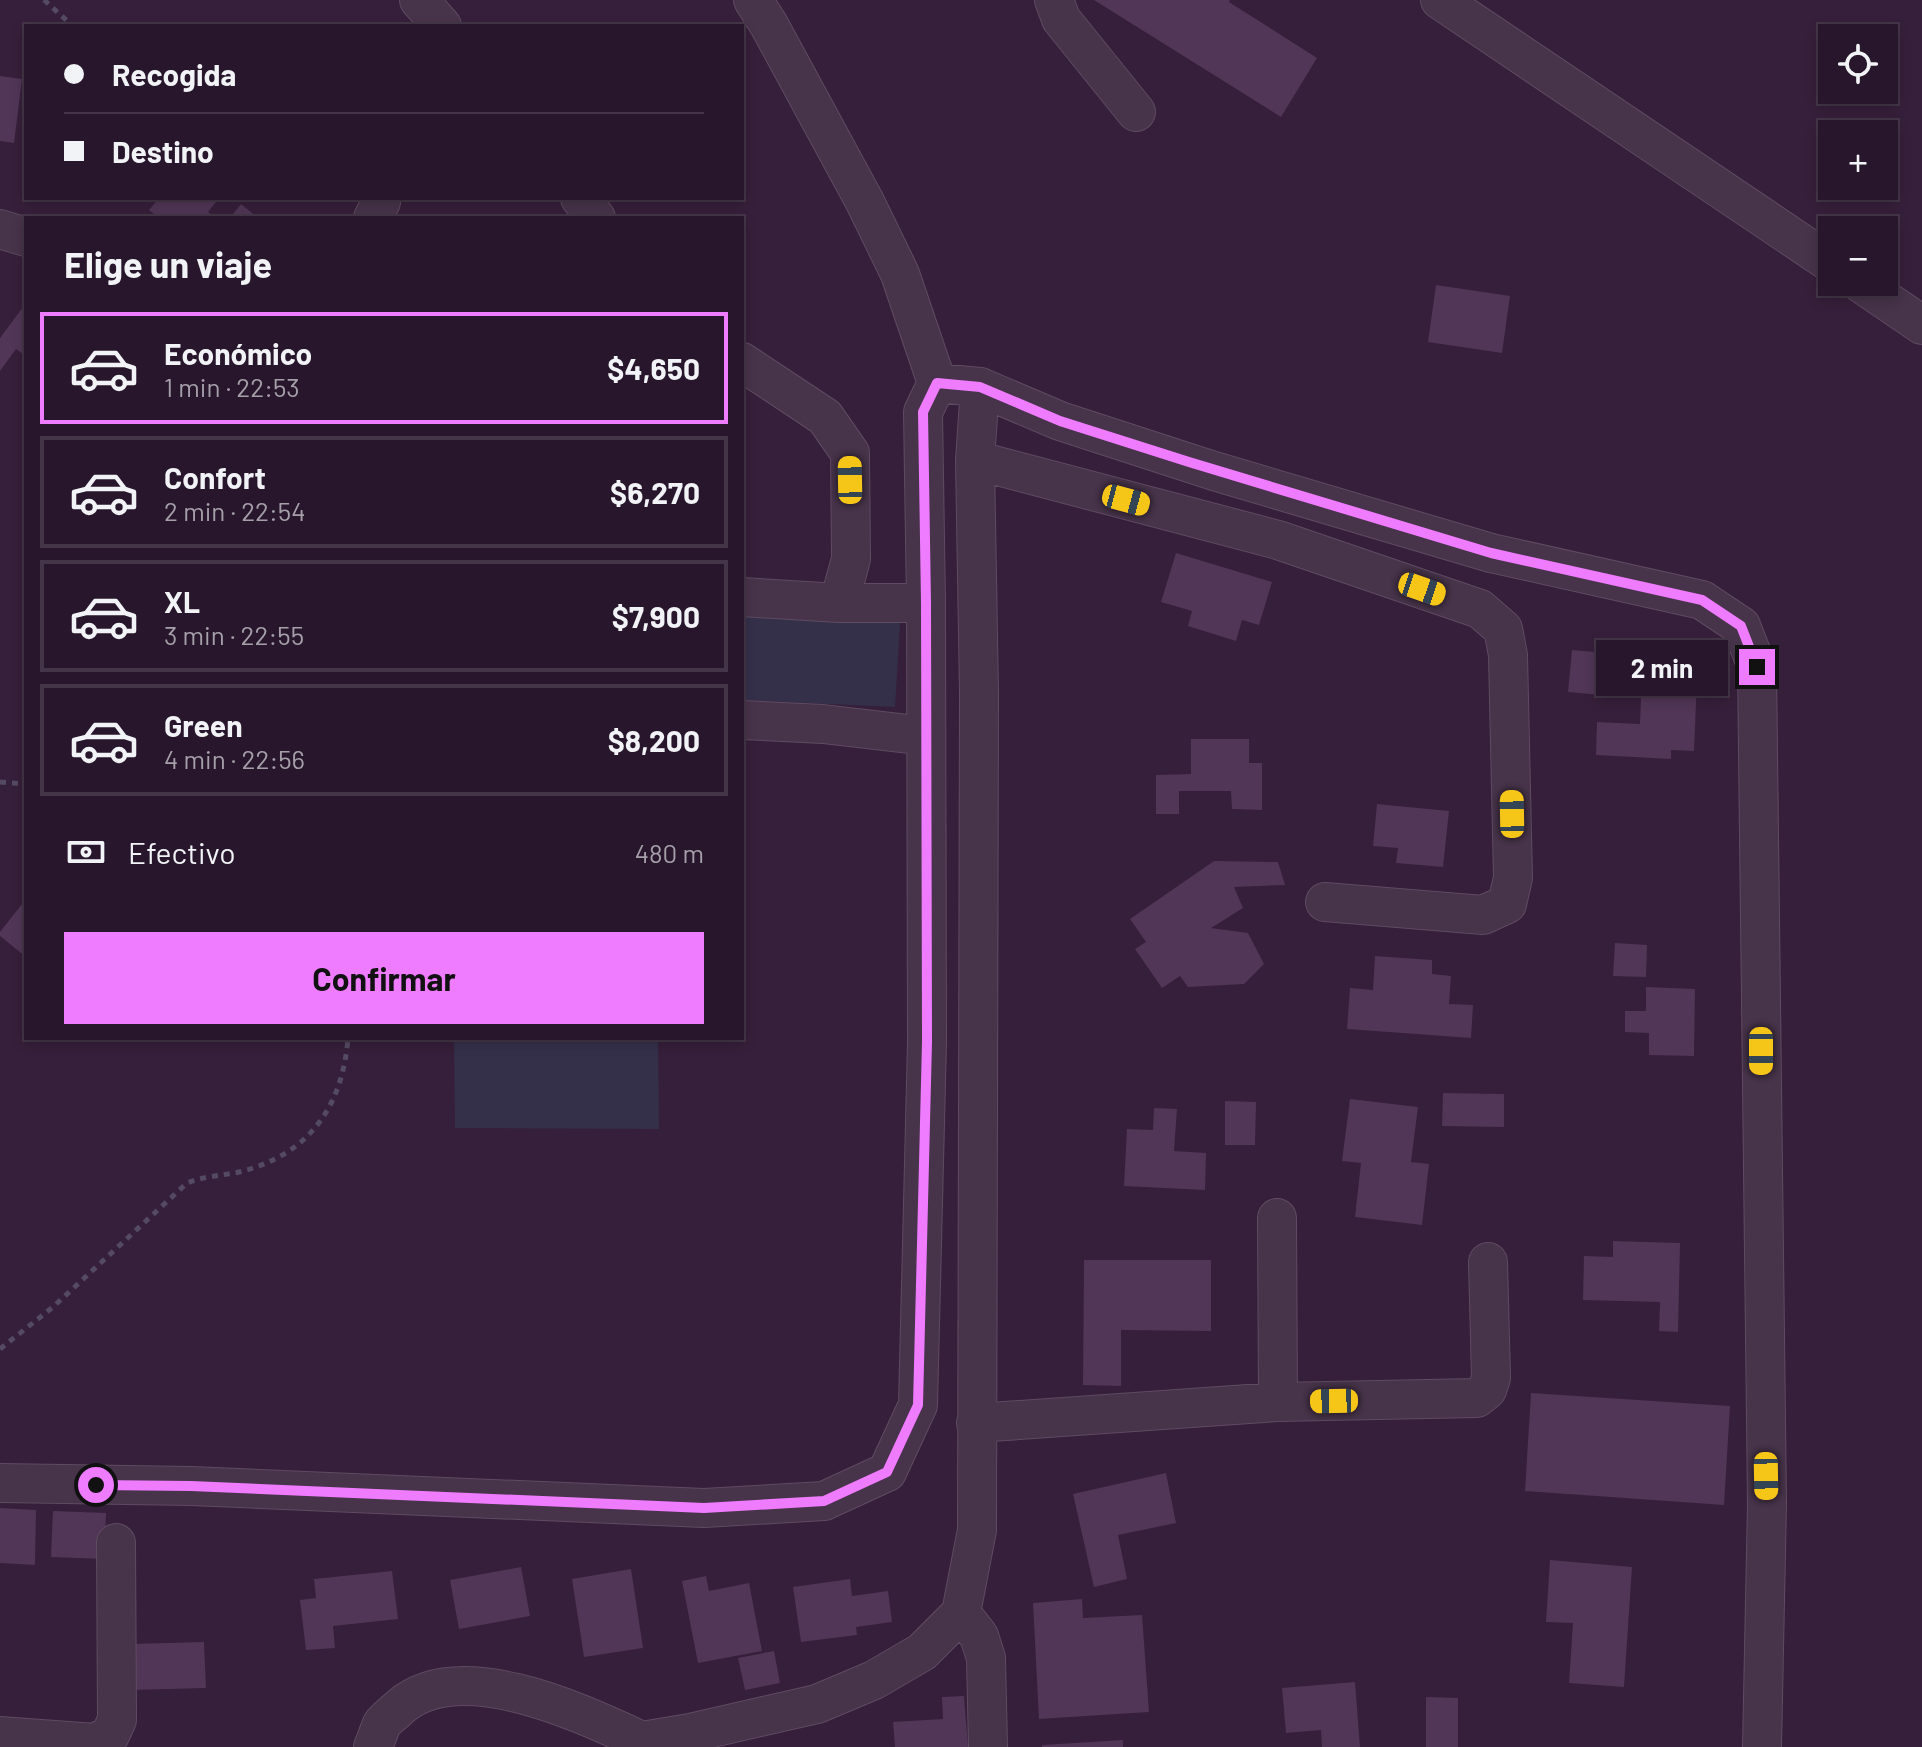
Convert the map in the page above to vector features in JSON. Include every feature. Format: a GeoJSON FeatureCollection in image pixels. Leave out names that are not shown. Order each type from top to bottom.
{"type":"FeatureCollection","features":[{"type":"Feature","properties":{"kind":"street"},"geometry":{"type":"LineString","coordinates":[[419,0],[440,24]]}},
{"type":"Feature","properties":{"kind":"street"},"geometry":{"type":"LineString","coordinates":[[0,1483],[191,1486],[704,1508],[824,1501],[887,1472],[918,1405],[927,1042],[923,412],[937,383],[900,274],[885,242],[753,0]]}},
{"type":"Feature","properties":{"kind":"street"},"geometry":{"type":"LineString","coordinates":[[1054,0],[1061,19],[1136,112]]}},
{"type":"Feature","properties":{"kind":"street"},"geometry":{"type":"LineString","coordinates":[[1440,0],[1818,255]]}},
{"type":"Feature","properties":{"kind":"street"},"geometry":{"type":"LineString","coordinates":[[582,200],[594,216]]}},
{"type":"Feature","properties":{"kind":"street"},"geometry":{"type":"LineString","coordinates":[[0,229],[24,236]]}},
{"type":"Feature","properties":{"kind":"street"},"geometry":{"type":"LineString","coordinates":[[1880,296],[1922,325]]}},
{"type":"Feature","properties":{"kind":"street"},"geometry":{"type":"LineString","coordinates":[[744,363],[825,417],[850,453],[851,559],[839,603]]}},
{"type":"Feature","properties":{"kind":"street"},"geometry":{"type":"LineString","coordinates":[[937,383],[980,387],[1074,425],[1214,471],[1462,544],[1702,600],[1741,626],[1757,667],[1767,1503],[1762,1747]]}},
{"type":"Feature","properties":{"kind":"street"},"geometry":{"type":"LineString","coordinates":[[373,1747],[383,1722],[409,1699],[448,1687],[497,1688],[586,1716],[637,1744],[690,1733],[817,1704],[874,1680],[922,1652],[961,1613],[977,1530],[979,693],[975,460],[980,387]]}},
{"type":"Feature","properties":{"kind":"street"},"geometry":{"type":"LineString","coordinates":[[975,460],[1278,540],[1480,609],[1503,629],[1508,655],[1513,862],[1507,904],[1483,915],[1325,902]]}},
{"type":"Feature","properties":{"kind":"street"},"geometry":{"type":"LineString","coordinates":[[744,597],[839,603],[926,603]]}},
{"type":"Feature","properties":{"kind":"street"},"geometry":{"type":"LineString","coordinates":[[744,720],[823,724],[926,736]]}},
{"type":"Feature","properties":{"kind":"street"},"geometry":{"type":"LineString","coordinates":[[1277,1218],[1278,1402]]}},
{"type":"Feature","properties":{"kind":"street"},"geometry":{"type":"LineString","coordinates":[[976,1423],[1278,1402],[1477,1398],[1487,1390],[1491,1378],[1488,1262]]}},
{"type":"Feature","properties":{"kind":"street"},"geometry":{"type":"LineString","coordinates":[[0,1736],[95,1743],[110,1735],[117,1720],[116,1543]]}},
{"type":"Feature","properties":{"kind":"street"},"geometry":{"type":"LineString","coordinates":[[961,1613],[979,1636],[986,1658],[988,1747]]}},
{"type":"Feature","properties":{"kind":"path"},"geometry":{"type":"LineString","coordinates":[[44,0],[71,24]]}},
{"type":"Feature","properties":{"kind":"path"},"geometry":{"type":"LineString","coordinates":[[0,782],[24,784]]}},
{"type":"Feature","properties":{"kind":"path"},"geometry":{"type":"LineString","coordinates":[[0,1349],[53,1307],[187,1183],[202,1177],[252,1169],[281,1156],[309,1135],[327,1113],[341,1084],[348,1040]]}},
{"type":"Feature","properties":{"kind":"shaded area"},"geometry":{"type":"Polygon","coordinates":[[[744,613],[900,623],[895,707],[744,700],[744,613]]]}},
{"type":"Feature","properties":{"kind":"shaded area"},"geometry":{"type":"Polygon","coordinates":[[[454,1040],[658,1040],[659,1129],[455,1128],[454,1040]]]}},
{"type":"Feature","properties":{"kind":"building"},"geometry":{"type":"Polygon","coordinates":[[[1094,0],[1230,0],[1317,58],[1281,117],[1094,0]]]}},
{"type":"Feature","properties":{"kind":"building"},"geometry":{"type":"Polygon","coordinates":[[[0,76],[22,79],[14,143],[0,141],[0,76]]]}},
{"type":"Feature","properties":{"kind":"building"},"geometry":{"type":"Polygon","coordinates":[[[157,200],[217,200],[208,212],[213,216],[156,216],[149,210],[157,200]]]}},
{"type":"Feature","properties":{"kind":"building"},"geometry":{"type":"Polygon","coordinates":[[[241,204],[256,216],[232,216],[241,204]]]}},
{"type":"Feature","properties":{"kind":"building"},"geometry":{"type":"Polygon","coordinates":[[[1436,285],[1510,296],[1502,353],[1428,342],[1436,285]]]}},
{"type":"Feature","properties":{"kind":"building"},"geometry":{"type":"Polygon","coordinates":[[[24,306],[24,355],[16,349],[0,371],[0,338],[24,306]]]}},
{"type":"Feature","properties":{"kind":"building"},"geometry":{"type":"Polygon","coordinates":[[[1176,553],[1272,582],[1259,625],[1242,620],[1236,641],[1188,626],[1192,611],[1161,602],[1176,553]]]}},
{"type":"Feature","properties":{"kind":"building"},"geometry":{"type":"Polygon","coordinates":[[[1643,642],[1676,644],[1675,655],[1698,656],[1694,751],[1671,750],[1671,759],[1596,755],[1597,722],[1640,724],[1643,642]]]}},
{"type":"Feature","properties":{"kind":"building"},"geometry":{"type":"Polygon","coordinates":[[[1572,650],[1606,653],[1602,695],[1568,692],[1572,650]]]}},
{"type":"Feature","properties":{"kind":"building"},"geometry":{"type":"Polygon","coordinates":[[[1614,656],[1638,657],[1637,686],[1613,685],[1614,656]]]}},
{"type":"Feature","properties":{"kind":"building"},"geometry":{"type":"Polygon","coordinates":[[[1191,739],[1249,739],[1249,763],[1262,763],[1262,810],[1232,809],[1231,791],[1179,791],[1179,814],[1156,814],[1156,775],[1191,774],[1191,739]]]}},
{"type":"Feature","properties":{"kind":"building"},"geometry":{"type":"Polygon","coordinates":[[[1377,804],[1449,811],[1443,867],[1396,863],[1398,848],[1373,846],[1377,804]]]}},
{"type":"Feature","properties":{"kind":"building"},"geometry":{"type":"Polygon","coordinates":[[[1214,861],[1278,862],[1285,885],[1234,887],[1243,908],[1211,928],[1248,933],[1264,964],[1244,984],[1188,987],[1180,976],[1162,988],[1135,949],[1146,942],[1130,919],[1214,861]]]}},
{"type":"Feature","properties":{"kind":"building"},"geometry":{"type":"Polygon","coordinates":[[[24,902],[24,955],[0,936],[24,902]]]}},
{"type":"Feature","properties":{"kind":"building"},"geometry":{"type":"Polygon","coordinates":[[[1615,943],[1647,945],[1646,977],[1613,976],[1615,943]]]}},
{"type":"Feature","properties":{"kind":"building"},"geometry":{"type":"Polygon","coordinates":[[[1375,956],[1432,960],[1432,974],[1451,976],[1449,1004],[1473,1005],[1471,1038],[1347,1029],[1350,988],[1373,990],[1375,956]]]}},
{"type":"Feature","properties":{"kind":"building"},"geometry":{"type":"Polygon","coordinates":[[[1646,987],[1695,989],[1694,1056],[1649,1055],[1649,1033],[1625,1032],[1625,1011],[1646,1011],[1646,987]]]}},
{"type":"Feature","properties":{"kind":"building"},"geometry":{"type":"Polygon","coordinates":[[[1443,1093],[1504,1094],[1504,1127],[1442,1126],[1443,1093]]]}},
{"type":"Feature","properties":{"kind":"building"},"geometry":{"type":"Polygon","coordinates":[[[1350,1099],[1418,1107],[1411,1162],[1429,1164],[1422,1225],[1355,1217],[1361,1163],[1342,1161],[1350,1099]]]}},
{"type":"Feature","properties":{"kind":"building"},"geometry":{"type":"Polygon","coordinates":[[[1225,1101],[1256,1102],[1255,1145],[1225,1145],[1225,1101]]]}},
{"type":"Feature","properties":{"kind":"building"},"geometry":{"type":"Polygon","coordinates":[[[1154,1108],[1177,1109],[1174,1151],[1206,1153],[1205,1190],[1124,1186],[1127,1129],[1153,1130],[1154,1108]]]}},
{"type":"Feature","properties":{"kind":"building"},"geometry":{"type":"Polygon","coordinates":[[[1613,1241],[1680,1243],[1678,1332],[1659,1331],[1660,1302],[1583,1300],[1584,1256],[1613,1257],[1613,1241]]]}},
{"type":"Feature","properties":{"kind":"building"},"geometry":{"type":"Polygon","coordinates":[[[1084,1260],[1211,1260],[1211,1331],[1121,1330],[1121,1386],[1083,1385],[1084,1260]]]}},
{"type":"Feature","properties":{"kind":"building"},"geometry":{"type":"Polygon","coordinates":[[[1531,1393],[1730,1406],[1724,1505],[1525,1491],[1531,1393]]]}},
{"type":"Feature","properties":{"kind":"building"},"geometry":{"type":"Polygon","coordinates":[[[1166,1473],[1176,1523],[1118,1535],[1127,1579],[1094,1587],[1073,1494],[1166,1473]]]}},
{"type":"Feature","properties":{"kind":"building"},"geometry":{"type":"Polygon","coordinates":[[[0,1508],[36,1510],[35,1565],[0,1563],[0,1508]]]}},
{"type":"Feature","properties":{"kind":"building"},"geometry":{"type":"Polygon","coordinates":[[[53,1511],[106,1513],[104,1559],[51,1557],[53,1511]]]}},
{"type":"Feature","properties":{"kind":"building"},"geometry":{"type":"Polygon","coordinates":[[[1550,1560],[1632,1567],[1624,1687],[1569,1683],[1573,1623],[1546,1622],[1550,1560]]]}},
{"type":"Feature","properties":{"kind":"building"},"geometry":{"type":"Polygon","coordinates":[[[521,1567],[530,1616],[459,1629],[450,1580],[521,1567]]]}},
{"type":"Feature","properties":{"kind":"building"},"geometry":{"type":"Polygon","coordinates":[[[631,1569],[643,1648],[584,1657],[572,1579],[631,1569]]]}},
{"type":"Feature","properties":{"kind":"building"},"geometry":{"type":"Polygon","coordinates":[[[392,1571],[398,1619],[333,1626],[335,1648],[306,1650],[300,1600],[316,1598],[314,1579],[392,1571]]]}},
{"type":"Feature","properties":{"kind":"building"},"geometry":{"type":"Polygon","coordinates":[[[706,1576],[709,1591],[749,1583],[762,1651],[698,1663],[682,1581],[706,1576]]]}},
{"type":"Feature","properties":{"kind":"building"},"geometry":{"type":"Polygon","coordinates":[[[850,1579],[852,1596],[888,1591],[892,1622],[856,1627],[857,1635],[801,1642],[793,1587],[850,1579]]]}},
{"type":"Feature","properties":{"kind":"building"},"geometry":{"type":"Polygon","coordinates":[[[1082,1599],[1083,1618],[1142,1615],[1149,1712],[1039,1719],[1033,1603],[1082,1599]]]}},
{"type":"Feature","properties":{"kind":"building"},"geometry":{"type":"Polygon","coordinates":[[[204,1642],[206,1688],[131,1690],[130,1644],[204,1642]]]}},
{"type":"Feature","properties":{"kind":"building"},"geometry":{"type":"Polygon","coordinates":[[[774,1651],[780,1683],[745,1690],[738,1658],[774,1651]]]}},
{"type":"Feature","properties":{"kind":"building"},"geometry":{"type":"Polygon","coordinates":[[[1355,1682],[1360,1747],[1322,1747],[1321,1730],[1286,1733],[1282,1688],[1355,1682]]]}},
{"type":"Feature","properties":{"kind":"building"},"geometry":{"type":"Polygon","coordinates":[[[964,1696],[968,1747],[895,1747],[893,1722],[943,1719],[942,1697],[964,1696]]]}},
{"type":"Feature","properties":{"kind":"building"},"geometry":{"type":"Polygon","coordinates":[[[1426,1697],[1458,1698],[1458,1747],[1426,1747],[1426,1697]]]}},
{"type":"Feature","properties":{"kind":"building"},"geometry":{"type":"Polygon","coordinates":[[[1123,1740],[1123,1747],[1042,1747],[1042,1745],[1123,1740]]]}},
{"type":"Feature","properties":{"kind":"route"},"geometry":{"type":"LineString","coordinates":[[96,1485],[191,1486],[704,1508],[824,1501],[887,1472],[918,1405],[927,1042],[923,412],[937,383],[980,387],[1060,421],[1491,553],[1702,600],[1741,626],[1757,667]]}}]}
